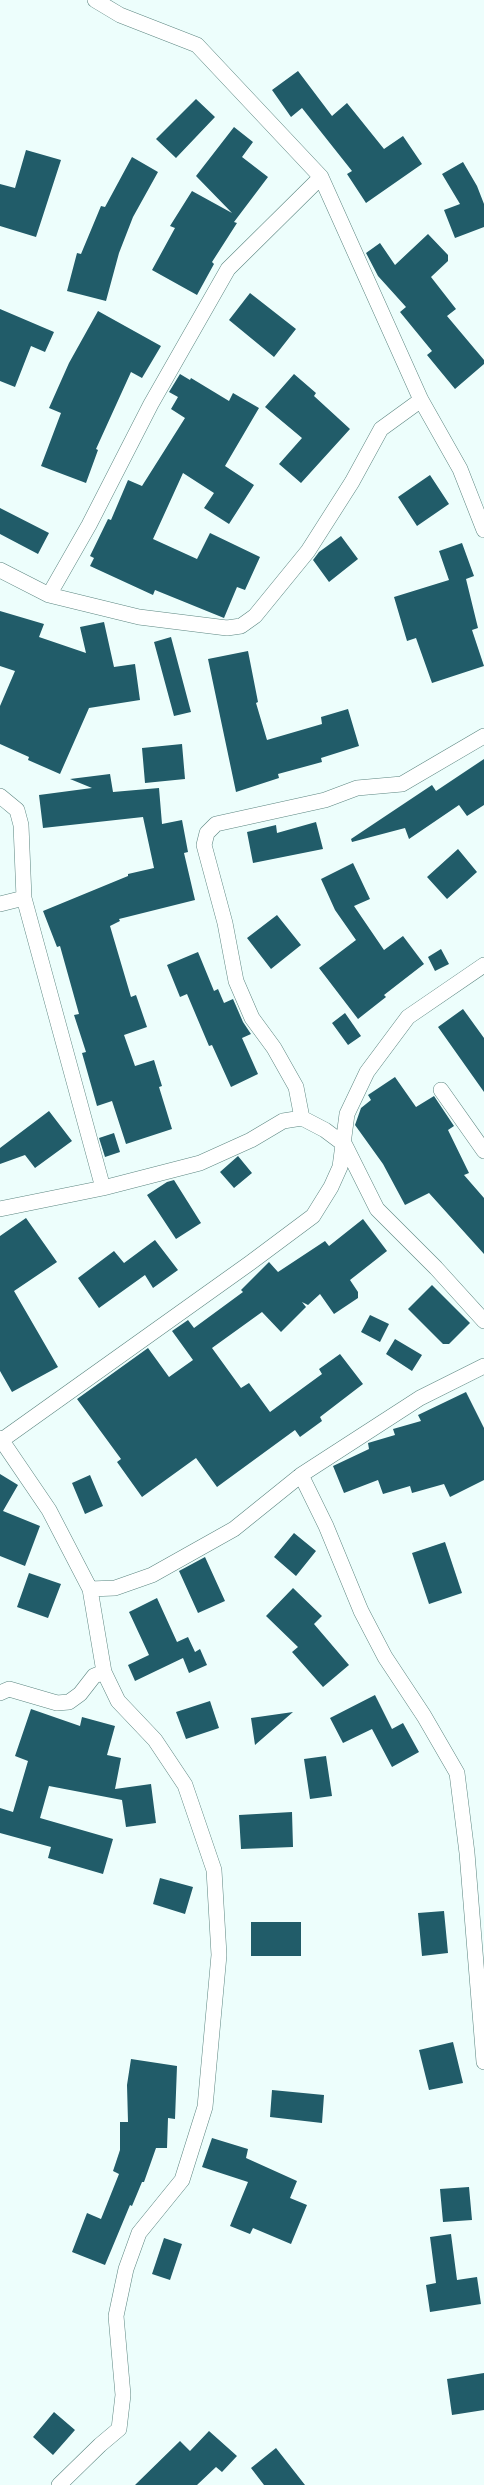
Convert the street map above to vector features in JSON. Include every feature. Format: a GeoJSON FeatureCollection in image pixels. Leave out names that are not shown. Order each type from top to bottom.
{"type":"FeatureCollection","features":[{"type":"Feature","properties":{"kind":"street"},"geometry":{"type":"LineString","coordinates":[[95,0],[120,15],[197,45],[321,177],[421,400],[460,469],[484,530]]}},
{"type":"Feature","properties":{"kind":"street"},"geometry":{"type":"LineString","coordinates":[[49,595],[89,525],[151,404],[228,269],[321,177]]}},
{"type":"Feature","properties":{"kind":"street"},"geometry":{"type":"LineString","coordinates":[[0,570],[49,595],[139,617],[227,628],[241,626],[255,616],[308,551],[352,483],[381,429],[421,400]]}},
{"type":"Feature","properties":{"kind":"street"},"geometry":{"type":"LineString","coordinates":[[302,1118],[296,1088],[274,1048],[252,1018],[236,981],[225,923],[204,845],[207,833],[216,824],[325,800],[357,788],[402,784],[484,736]]}},
{"type":"Feature","properties":{"kind":"street"},"geometry":{"type":"LineString","coordinates":[[0,796],[17,810],[21,825],[24,898],[103,1188]]}},
{"type":"Feature","properties":{"kind":"street"},"geometry":{"type":"LineString","coordinates":[[0,904],[24,898]]}},
{"type":"Feature","properties":{"kind":"street"},"geometry":{"type":"LineString","coordinates":[[59,2485],[73,2469],[119,2429],[123,2395],[116,2316],[126,2269],[139,2233],[182,2180],[204,2107],[219,1956],[214,1870],[185,1785],[155,1740],[118,1701],[104,1672],[90,1589],[49,1510],[1,1439],[241,1270],[312,1216],[331,1187],[340,1167],[345,1145],[347,1114],[367,1072],[408,1017],[484,965]]}},
{"type":"Feature","properties":{"kind":"street"},"geometry":{"type":"LineString","coordinates":[[441,1090],[484,1151]]}},
{"type":"Feature","properties":{"kind":"street"},"geometry":{"type":"LineString","coordinates":[[0,1209],[103,1188],[200,1163],[251,1140],[283,1121],[302,1118],[325,1130],[345,1145],[377,1209],[436,1268],[484,1321]]}},
{"type":"Feature","properties":{"kind":"street"},"geometry":{"type":"LineString","coordinates":[[90,1589],[115,1588],[162,1569],[234,1529],[301,1475],[420,1398],[484,1366]]}},
{"type":"Feature","properties":{"kind":"street"},"geometry":{"type":"LineString","coordinates":[[301,1475],[326,1526],[360,1611],[385,1657],[458,1773],[484,2062]]}},
{"type":"Feature","properties":{"kind":"street"},"geometry":{"type":"LineString","coordinates":[[0,1693],[9,1689],[57,1703],[69,1702],[80,1694],[94,1676],[104,1672]]}},
{"type":"Feature","properties":{"kind":"building"},"geometry":{"type":"Polygon","coordinates":[[[298,71],[332,116],[347,103],[384,149],[403,136],[422,164],[366,203],[347,174],[352,171],[302,108],[291,117],[272,90],[298,71]]]}},
{"type":"Feature","properties":{"kind":"building"},"geometry":{"type":"Polygon","coordinates":[[[196,99],[215,117],[176,158],[156,139],[196,99]]]}},
{"type":"Feature","properties":{"kind":"building"},"geometry":{"type":"Polygon","coordinates":[[[234,127],[253,142],[242,157],[268,177],[234,222],[237,223],[212,262],[214,264],[197,295],[152,270],[175,228],[170,226],[192,191],[232,213],[196,176],[234,127]]]}},
{"type":"Feature","properties":{"kind":"building"},"geometry":{"type":"Polygon","coordinates":[[[26,150],[61,160],[36,237],[0,226],[0,184],[15,188],[26,150]]]}},
{"type":"Feature","properties":{"kind":"building"},"geometry":{"type":"Polygon","coordinates":[[[132,157],[158,172],[133,217],[119,253],[106,301],[67,291],[77,253],[81,254],[101,206],[105,207],[132,157]]]}},
{"type":"Feature","properties":{"kind":"building"},"geometry":{"type":"Polygon","coordinates":[[[463,162],[484,204],[484,227],[455,238],[444,210],[460,204],[442,174],[463,162]]]}},
{"type":"Feature","properties":{"kind":"building"},"geometry":{"type":"Polygon","coordinates":[[[428,234],[448,255],[448,261],[431,277],[456,309],[447,316],[484,360],[484,364],[455,389],[427,355],[432,351],[400,312],[406,307],[378,276],[366,253],[380,243],[395,265],[428,234]]]}},
{"type":"Feature","properties":{"kind":"building"},"geometry":{"type":"Polygon","coordinates":[[[250,293],[296,329],[274,357],[229,320],[250,293]]]}},
{"type":"Feature","properties":{"kind":"building"},"geometry":{"type":"Polygon","coordinates":[[[0,309],[54,332],[45,352],[31,346],[15,387],[0,381],[0,309]]]}},
{"type":"Feature","properties":{"kind":"building"},"geometry":{"type":"Polygon","coordinates":[[[98,311],[161,346],[142,378],[131,372],[96,449],[98,450],[86,483],[41,466],[61,413],[49,408],[69,363],[98,311]]]}},
{"type":"Feature","properties":{"kind":"building"},"geometry":{"type":"Polygon","coordinates":[[[180,374],[190,380],[191,378],[229,401],[233,393],[259,408],[225,466],[254,485],[229,524],[204,508],[214,493],[183,473],[153,539],[197,559],[210,533],[260,557],[245,590],[237,587],[224,618],[155,590],[153,595],[90,566],[94,558],[90,556],[108,519],[111,520],[128,480],[142,486],[185,418],[171,409],[178,397],[169,392],[180,374]]]}},
{"type":"Feature","properties":{"kind":"building"},"geometry":{"type":"Polygon","coordinates":[[[294,374],[316,393],[314,396],[350,429],[301,483],[279,464],[302,438],[265,407],[294,374]]]}},
{"type":"Feature","properties":{"kind":"building"},"geometry":{"type":"Polygon","coordinates":[[[430,475],[449,504],[417,526],[398,497],[430,475]]]}},
{"type":"Feature","properties":{"kind":"building"},"geometry":{"type":"Polygon","coordinates":[[[0,508],[49,533],[38,554],[0,534],[0,508]]]}},
{"type":"Feature","properties":{"kind":"building"},"geometry":{"type":"Polygon","coordinates":[[[341,536],[358,559],[329,582],[313,560],[319,552],[341,536]]]}},
{"type":"Feature","properties":{"kind":"building"},"geometry":{"type":"Polygon","coordinates":[[[462,543],[474,576],[466,579],[478,628],[472,630],[484,666],[432,683],[416,638],[407,641],[394,597],[449,580],[439,551],[462,543]]]}},
{"type":"Feature","properties":{"kind":"building"},"geometry":{"type":"Polygon","coordinates":[[[0,611],[44,624],[39,637],[86,653],[80,627],[104,622],[114,667],[135,664],[140,700],[89,708],[60,774],[0,744],[0,706],[15,671],[0,666],[0,611]]]}},
{"type":"Feature","properties":{"kind":"building"},"geometry":{"type":"Polygon","coordinates":[[[171,637],[191,712],[174,716],[154,642],[171,637]]]}},
{"type":"Feature","properties":{"kind":"building"},"geometry":{"type":"Polygon","coordinates":[[[248,651],[258,702],[256,703],[267,740],[322,724],[321,717],[348,709],[359,746],[321,758],[322,762],[278,774],[279,778],[236,792],[208,659],[248,651]]]}},
{"type":"Feature","properties":{"kind":"building"},"geometry":{"type":"Polygon","coordinates":[[[182,744],[185,779],[145,783],[142,748],[182,744]]]}},
{"type":"Feature","properties":{"kind":"building"},"geometry":{"type":"Polygon","coordinates":[[[484,759],[484,805],[467,816],[459,805],[409,839],[405,828],[352,842],[351,839],[432,785],[436,791],[484,759]]]}},
{"type":"Feature","properties":{"kind":"building"},"geometry":{"type":"Polygon","coordinates":[[[110,774],[113,792],[159,788],[162,824],[182,820],[188,852],[184,853],[195,900],[119,919],[120,921],[110,926],[131,997],[136,995],[147,1027],[124,1035],[135,1066],[154,1060],[162,1086],[159,1087],[172,1129],[126,1144],[112,1101],[97,1106],[82,1053],[86,1052],[74,1015],[79,1014],[60,946],[57,947],[43,911],[128,876],[128,874],[154,868],[143,817],[43,828],[39,795],[92,788],[70,779],[110,774]]]}},
{"type":"Feature","properties":{"kind":"building"},"geometry":{"type":"Polygon","coordinates":[[[316,822],[323,849],[253,863],[247,832],[276,825],[277,833],[316,822]]]}},
{"type":"Feature","properties":{"kind":"building"},"geometry":{"type":"Polygon","coordinates":[[[458,849],[477,872],[447,899],[427,877],[458,849]]]}},
{"type":"Feature","properties":{"kind":"building"},"geometry":{"type":"Polygon","coordinates":[[[353,863],[370,899],[354,906],[384,950],[403,936],[424,964],[358,1019],[319,968],[356,940],[335,910],[321,879],[353,863]]]}},
{"type":"Feature","properties":{"kind":"building"},"geometry":{"type":"Polygon","coordinates":[[[277,915],[301,945],[271,969],[247,938],[277,915]]]}},
{"type":"Feature","properties":{"kind":"building"},"geometry":{"type":"Polygon","coordinates":[[[441,949],[449,964],[435,971],[428,957],[441,949]]]}},
{"type":"Feature","properties":{"kind":"building"},"geometry":{"type":"Polygon","coordinates":[[[198,952],[214,991],[218,989],[224,1003],[233,999],[251,1034],[242,1038],[258,1074],[231,1087],[212,1045],[209,1046],[187,994],[180,997],[167,965],[198,952]]]}},
{"type":"Feature","properties":{"kind":"building"},"geometry":{"type":"Polygon","coordinates":[[[463,1009],[484,1038],[484,1092],[438,1027],[463,1009]]]}},
{"type":"Feature","properties":{"kind":"building"},"geometry":{"type":"Polygon","coordinates":[[[345,1013],[361,1036],[348,1045],[332,1023],[345,1013]]]}},
{"type":"Feature","properties":{"kind":"building"},"geometry":{"type":"Polygon","coordinates":[[[395,1077],[416,1107],[434,1096],[454,1126],[448,1130],[469,1173],[464,1175],[484,1198],[484,1254],[429,1193],[405,1205],[383,1164],[355,1125],[361,1108],[371,1100],[368,1095],[395,1077]]]}},
{"type":"Feature","properties":{"kind":"building"},"geometry":{"type":"Polygon","coordinates":[[[49,1111],[72,1141],[35,1168],[25,1155],[0,1164],[0,1148],[49,1111]]]}},
{"type":"Feature","properties":{"kind":"building"},"geometry":{"type":"Polygon","coordinates":[[[114,1133],[120,1152],[105,1157],[99,1138],[114,1133]]]}},
{"type":"Feature","properties":{"kind":"building"},"geometry":{"type":"Polygon","coordinates":[[[238,1156],[252,1173],[234,1188],[220,1172],[238,1156]]]}},
{"type":"Feature","properties":{"kind":"building"},"geometry":{"type":"Polygon","coordinates":[[[174,1180],[201,1223],[176,1239],[147,1195],[174,1180]]]}},
{"type":"Feature","properties":{"kind":"building"},"geometry":{"type":"Polygon","coordinates":[[[26,1218],[57,1262],[14,1291],[58,1367],[12,1392],[0,1371],[0,1236],[26,1218]]]}},
{"type":"Feature","properties":{"kind":"building"},"geometry":{"type":"Polygon","coordinates":[[[363,1219],[387,1251],[350,1280],[358,1292],[358,1298],[334,1314],[320,1294],[308,1305],[302,1302],[306,1307],[281,1332],[262,1312],[212,1348],[241,1388],[249,1383],[270,1412],[322,1374],[319,1369],[340,1354],[363,1384],[320,1417],[322,1421],[300,1437],[295,1430],[217,1487],[196,1458],[142,1497],[117,1462],[121,1459],[77,1399],[148,1348],[169,1377],[193,1360],[172,1331],[188,1320],[194,1328],[243,1292],[241,1290],[269,1262],[278,1272],[325,1241],[329,1246],[363,1219]]]}},
{"type":"Feature","properties":{"kind":"building"},"geometry":{"type":"Polygon","coordinates":[[[155,1240],[178,1270],[153,1288],[145,1275],[99,1308],[78,1278],[114,1251],[124,1263],[155,1240]]]}},
{"type":"Feature","properties":{"kind":"building"},"geometry":{"type":"Polygon","coordinates":[[[432,1285],[470,1323],[449,1344],[443,1344],[408,1309],[432,1285]]]}},
{"type":"Feature","properties":{"kind":"building"},"geometry":{"type":"Polygon","coordinates":[[[370,1315],[389,1324],[380,1342],[361,1332],[370,1315]]]}},
{"type":"Feature","properties":{"kind":"building"},"geometry":{"type":"Polygon","coordinates":[[[395,1339],[422,1355],[412,1371],[386,1354],[395,1339]]]}},
{"type":"Feature","properties":{"kind":"building"},"geometry":{"type":"Polygon","coordinates":[[[466,1392],[484,1428],[484,1480],[450,1497],[444,1484],[412,1493],[410,1486],[383,1494],[378,1480],[344,1493],[333,1466],[369,1449],[368,1443],[395,1435],[393,1429],[421,1421],[418,1415],[466,1392]]]}},
{"type":"Feature","properties":{"kind":"building"},"geometry":{"type":"Polygon","coordinates":[[[0,1474],[18,1485],[3,1511],[40,1526],[25,1566],[0,1556],[0,1474]]]}},
{"type":"Feature","properties":{"kind":"building"},"geometry":{"type":"Polygon","coordinates":[[[90,1475],[103,1506],[85,1514],[72,1483],[90,1475]]]}},
{"type":"Feature","properties":{"kind":"building"},"geometry":{"type":"Polygon","coordinates":[[[294,1533],[316,1551],[296,1576],[274,1557],[294,1533]]]}},
{"type":"Feature","properties":{"kind":"building"},"geometry":{"type":"Polygon","coordinates":[[[445,1542],[462,1593],[429,1604],[412,1553],[445,1542]]]}},
{"type":"Feature","properties":{"kind":"building"},"geometry":{"type":"Polygon","coordinates":[[[205,1557],[225,1601],[198,1613],[179,1571],[205,1557]]]}},
{"type":"Feature","properties":{"kind":"building"},"geometry":{"type":"Polygon","coordinates":[[[29,1573],[61,1584],[48,1618],[17,1607],[29,1573]]]}},
{"type":"Feature","properties":{"kind":"building"},"geometry":{"type":"Polygon","coordinates":[[[293,1588],[322,1616],[314,1624],[349,1665],[323,1687],[292,1652],[298,1647],[266,1616],[293,1588]]]}},
{"type":"Feature","properties":{"kind":"building"},"geometry":{"type":"Polygon","coordinates":[[[157,1598],[177,1642],[188,1637],[195,1652],[200,1649],[207,1665],[189,1673],[183,1658],[135,1681],[128,1665],[149,1655],[129,1612],[157,1598]]]}},
{"type":"Feature","properties":{"kind":"building"},"geometry":{"type":"Polygon","coordinates":[[[375,1695],[392,1729],[403,1723],[419,1752],[392,1767],[372,1729],[343,1743],[330,1718],[375,1695]]]}},
{"type":"Feature","properties":{"kind":"building"},"geometry":{"type":"Polygon","coordinates":[[[210,1701],[219,1728],[186,1739],[176,1712],[210,1701]]]}},
{"type":"Feature","properties":{"kind":"building"},"geometry":{"type":"Polygon","coordinates":[[[31,1709],[80,1726],[82,1717],[115,1726],[107,1755],[121,1758],[115,1789],[151,1784],[156,1823],[126,1827],[122,1800],[49,1786],[40,1818],[113,1839],[103,1874],[48,1858],[51,1847],[0,1833],[0,1808],[13,1812],[28,1761],[15,1756],[31,1709]]]}},
{"type":"Feature","properties":{"kind":"building"},"geometry":{"type":"Polygon","coordinates":[[[293,1712],[255,1745],[251,1718],[293,1712]]]}},
{"type":"Feature","properties":{"kind":"building"},"geometry":{"type":"Polygon","coordinates":[[[326,1756],[332,1796],[310,1799],[304,1759],[326,1756]]]}},
{"type":"Feature","properties":{"kind":"building"},"geometry":{"type":"Polygon","coordinates":[[[292,1812],[293,1847],[241,1849],[239,1815],[292,1812]]]}},
{"type":"Feature","properties":{"kind":"building"},"geometry":{"type":"Polygon","coordinates":[[[160,1878],[193,1887],[185,1914],[153,1904],[160,1878]]]}},
{"type":"Feature","properties":{"kind":"building"},"geometry":{"type":"Polygon","coordinates":[[[444,1911],[448,1953],[422,1956],[418,1913],[444,1911]]]}},
{"type":"Feature","properties":{"kind":"building"},"geometry":{"type":"Polygon","coordinates":[[[251,1922],[301,1922],[301,1956],[251,1956],[251,1922]]]}},
{"type":"Feature","properties":{"kind":"building"},"geometry":{"type":"Polygon","coordinates":[[[453,2042],[463,2083],[429,2090],[419,2050],[453,2042]]]}},
{"type":"Feature","properties":{"kind":"building"},"geometry":{"type":"Polygon","coordinates":[[[131,2059],[177,2066],[175,2119],[168,2118],[167,2148],[156,2148],[144,2182],[132,2206],[130,2205],[105,2265],[72,2252],[87,2213],[101,2219],[119,2174],[113,2171],[120,2150],[120,2122],[128,2122],[127,2085],[131,2059]]]}},
{"type":"Feature","properties":{"kind":"building"},"geometry":{"type":"Polygon","coordinates":[[[272,2090],[324,2095],[322,2123],[270,2117],[272,2090]]]}},
{"type":"Feature","properties":{"kind":"building"},"geometry":{"type":"Polygon","coordinates":[[[212,2138],[248,2149],[246,2158],[297,2181],[290,2198],[307,2205],[291,2244],[253,2228],[250,2234],[230,2226],[248,2182],[202,2167],[212,2138]]]}},
{"type":"Feature","properties":{"kind":"building"},"geometry":{"type":"Polygon","coordinates":[[[469,2187],[472,2220],[443,2222],[440,2189],[469,2187]]]}},
{"type":"Feature","properties":{"kind":"building"},"geometry":{"type":"Polygon","coordinates":[[[451,2234],[457,2280],[477,2277],[481,2304],[430,2312],[426,2285],[436,2283],[430,2237],[451,2234]]]}},
{"type":"Feature","properties":{"kind":"building"},"geometry":{"type":"Polygon","coordinates":[[[164,2238],[182,2244],[170,2280],[152,2274],[164,2238]]]}},
{"type":"Feature","properties":{"kind":"building"},"geometry":{"type":"Polygon","coordinates":[[[484,2373],[484,2410],[452,2415],[447,2379],[484,2373]]]}},
{"type":"Feature","properties":{"kind":"building"},"geometry":{"type":"Polygon","coordinates":[[[54,2412],[75,2430],[53,2455],[33,2437],[54,2412]]]}},
{"type":"Feature","properties":{"kind":"building"},"geometry":{"type":"Polygon","coordinates":[[[209,2431],[237,2456],[222,2472],[216,2467],[197,2485],[135,2485],[180,2441],[190,2451],[209,2431]]]}},
{"type":"Feature","properties":{"kind":"building"},"geometry":{"type":"Polygon","coordinates":[[[276,2448],[305,2485],[264,2485],[251,2468],[276,2448]]]}}]}
